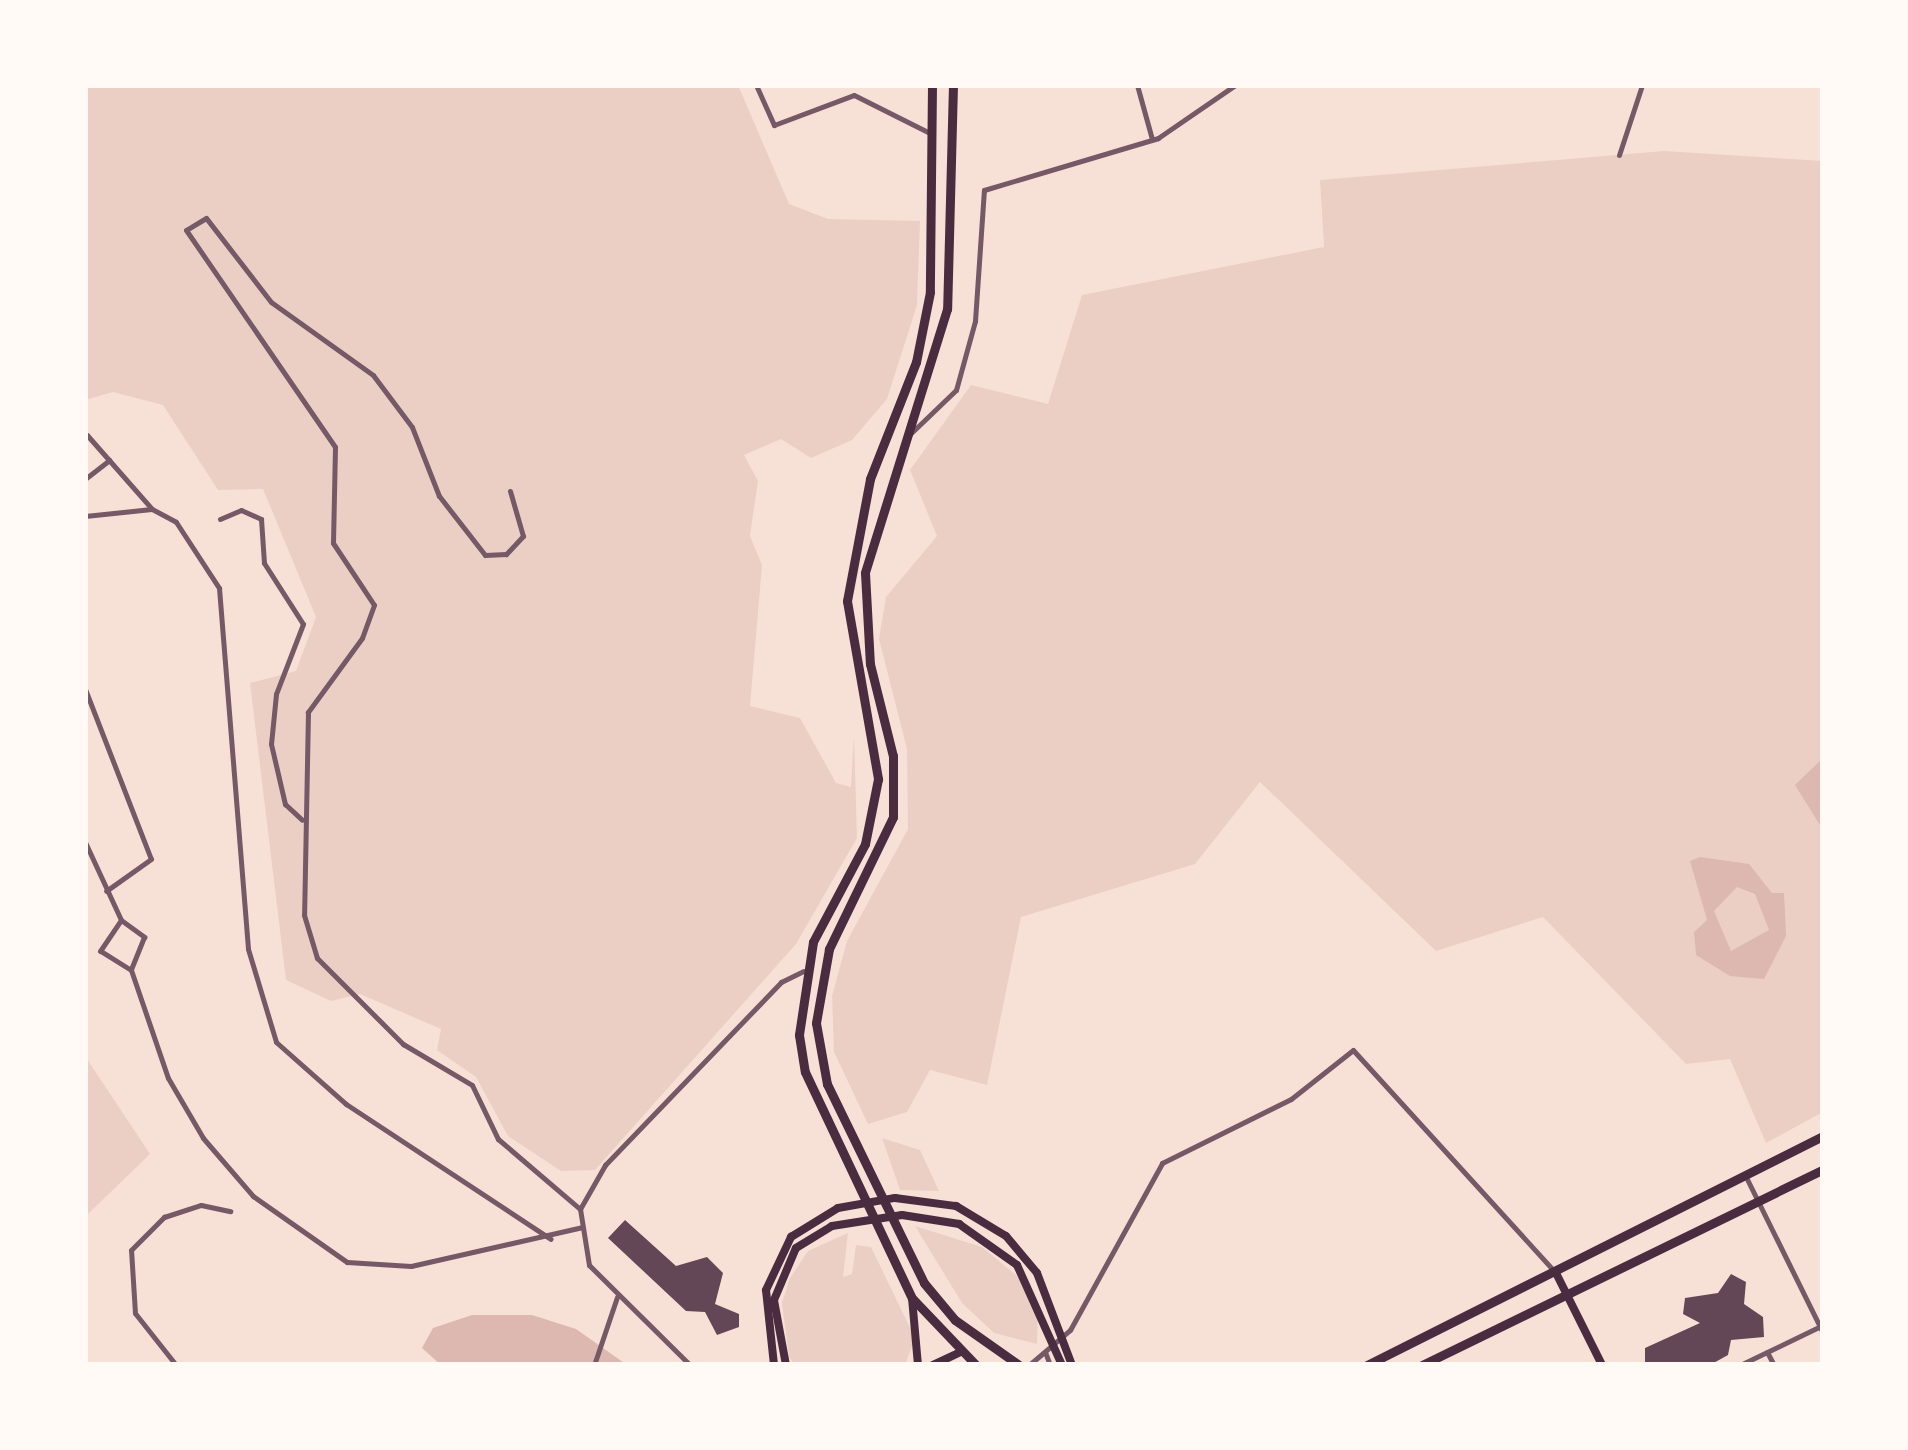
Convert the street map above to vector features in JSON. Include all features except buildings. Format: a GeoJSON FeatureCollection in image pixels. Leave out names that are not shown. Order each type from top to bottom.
{"type":"FeatureCollection","features":[{"type":"Feature","properties":{"kind":"main road"},"geometry":{"type":"LineString","coordinates":[[932,85],[930,292],[916,362],[870,479],[847,601],[878,778],[865,844],[804,971],[805,1072],[912,1298],[959,1354],[976,1365]]}},
{"type":"Feature","properties":{"kind":"main road"},"geometry":{"type":"LineString","coordinates":[[953,85],[947,309],[865,574],[870,664],[894,756],[893,817],[829,948],[816,1023],[827,1084],[903,1240],[940,1306],[1019,1365]]}},
{"type":"Feature","properties":{"kind":"main road"},"geometry":{"type":"LineString","coordinates":[[1372,1364],[1823,1136]]}},
{"type":"Feature","properties":{"kind":"main road"},"geometry":{"type":"LineString","coordinates":[[1422,1365],[1823,1169]]}},
{"type":"Feature","properties":{"kind":"main road"},"geometry":{"type":"LineString","coordinates":[[774,1365],[765,1322],[774,1267],[792,1237],[849,1204],[956,1206],[1006,1236],[1043,1298],[1072,1365]]}},
{"type":"Feature","properties":{"kind":"main road"},"geometry":{"type":"LineString","coordinates":[[786,1365],[775,1331],[781,1274],[808,1237],[856,1219],[959,1224],[1018,1265],[1043,1298],[1062,1365]]}},
{"type":"Feature","properties":{"kind":"main road"},"geometry":{"type":"LineString","coordinates":[[1556,1273],[1602,1365]]}},
{"type":"Feature","properties":{"kind":"main road"},"geometry":{"type":"LineString","coordinates":[[912,1298],[918,1365]]}},
{"type":"Feature","properties":{"kind":"main road"},"geometry":{"type":"LineString","coordinates":[[933,1365],[959,1354]]}},
{"type":"Feature","properties":{"kind":"street"},"geometry":{"type":"LineString","coordinates":[[756,85],[774,125],[854,95],[933,135]]}},
{"type":"Feature","properties":{"kind":"street"},"geometry":{"type":"LineString","coordinates":[[1137,85],[1152,140]]}},
{"type":"Feature","properties":{"kind":"street"},"geometry":{"type":"LineString","coordinates":[[1222,85],[1226,92]]}},
{"type":"Feature","properties":{"kind":"street"},"geometry":{"type":"LineString","coordinates":[[909,435],[956,390],[975,320],[984,190],[1152,140],[1235,85]]}},
{"type":"Feature","properties":{"kind":"street"},"geometry":{"type":"LineString","coordinates":[[1619,155],[1642,85]]}},
{"type":"Feature","properties":{"kind":"street"},"geometry":{"type":"LineString","coordinates":[[510,491],[522,536],[506,554],[485,555],[439,496],[412,427],[373,375],[271,302],[206,218],[186,230],[335,446],[333,543],[374,605],[308,712],[302,820],[304,916],[317,958],[403,1044],[472,1085],[498,1139],[580,1208]]}},
{"type":"Feature","properties":{"kind":"street"},"geometry":{"type":"LineString","coordinates":[[87,435],[152,510],[176,522],[218,588],[248,949],[276,1042],[346,1104],[550,1239]]}},
{"type":"Feature","properties":{"kind":"street"},"geometry":{"type":"LineString","coordinates":[[85,479],[109,460]]}},
{"type":"Feature","properties":{"kind":"street"},"geometry":{"type":"LineString","coordinates":[[85,516],[152,510]]}},
{"type":"Feature","properties":{"kind":"street"},"geometry":{"type":"LineString","coordinates":[[220,519],[241,510],[261,518],[264,564],[302,624],[300,649],[276,694],[271,744],[285,804],[302,820]]}},
{"type":"Feature","properties":{"kind":"street"},"geometry":{"type":"LineString","coordinates":[[85,689],[151,859],[106,891]]}},
{"type":"Feature","properties":{"kind":"street"},"geometry":{"type":"LineString","coordinates":[[85,842],[121,920],[144,936],[131,970]]}},
{"type":"Feature","properties":{"kind":"street"},"geometry":{"type":"LineString","coordinates":[[121,920],[100,951],[131,970],[168,1078],[203,1138],[253,1196],[307,1239],[378,1270],[550,1239],[583,1227]]}},
{"type":"Feature","properties":{"kind":"street"},"geometry":{"type":"LineString","coordinates":[[690,1365],[589,1265],[580,1208],[605,1165],[780,982],[804,971]]}},
{"type":"Feature","properties":{"kind":"street"},"geometry":{"type":"LineString","coordinates":[[1029,1365],[1070,1330],[1162,1163],[1290,1099],[1353,1050],[1556,1273]]}},
{"type":"Feature","properties":{"kind":"street"},"geometry":{"type":"LineString","coordinates":[[1740,1365],[1822,1328],[1745,1176]]}},
{"type":"Feature","properties":{"kind":"street"},"geometry":{"type":"LineString","coordinates":[[176,1365],[135,1313],[130,1250],[164,1217],[201,1205],[230,1211]]}},
{"type":"Feature","properties":{"kind":"street"},"geometry":{"type":"LineString","coordinates":[[594,1365],[617,1295]]}},
{"type":"Feature","properties":{"kind":"street"},"geometry":{"type":"LineString","coordinates":[[1045,1352],[1050,1365]]}},
{"type":"Feature","properties":{"kind":"street"},"geometry":{"type":"LineString","coordinates":[[1767,1352],[1774,1365]]}},
{"type":"Feature","properties":{"kind":"shaded area"},"geometry":{"type":"Polygon","coordinates":[[[85,85],[738,85],[789,204],[828,219],[920,221],[917,305],[887,399],[852,440],[811,458],[781,439],[744,455],[758,481],[750,536],[762,565],[750,706],[800,718],[836,783],[851,787],[854,735],[857,838],[796,944],[595,1170],[561,1171],[508,1136],[476,1077],[437,1050],[441,1029],[360,994],[331,1001],[286,980],[250,683],[296,671],[316,617],[263,489],[218,490],[163,405],[113,392],[85,400],[85,85]]]}},
{"type":"Feature","properties":{"kind":"shaded area"},"geometry":{"type":"Polygon","coordinates":[[[1664,151],[1823,161],[1823,1112],[1766,1143],[1730,1059],[1686,1064],[1543,917],[1436,951],[1260,782],[1195,864],[1021,917],[987,1085],[930,1070],[907,1112],[868,1124],[834,1052],[832,996],[847,941],[908,829],[907,749],[879,639],[886,597],[937,536],[910,470],[971,385],[1048,404],[1082,295],[1324,247],[1320,180],[1664,151]]]}},
{"type":"Feature","properties":{"kind":"shaded area"},"geometry":{"type":"Polygon","coordinates":[[[1823,758],[1823,830],[1795,785],[1823,758]]]}},
{"type":"Feature","properties":{"kind":"shaded area"},"geometry":{"type":"Polygon","coordinates":[[[1700,857],[1749,864],[1772,893],[1784,893],[1786,936],[1764,979],[1730,976],[1696,955],[1694,932],[1707,920],[1690,861],[1700,857]],[[1737,887],[1714,911],[1731,951],[1769,930],[1755,894],[1737,887]]]}},
{"type":"Feature","properties":{"kind":"shaded area"},"geometry":{"type":"Polygon","coordinates":[[[85,1056],[150,1154],[85,1217],[85,1056]]]}},
{"type":"Feature","properties":{"kind":"shaded area"},"geometry":{"type":"Polygon","coordinates":[[[882,1138],[920,1150],[939,1191],[900,1190],[882,1138]]]}},
{"type":"Feature","properties":{"kind":"shaded area"},"geometry":{"type":"Polygon","coordinates":[[[915,1226],[982,1247],[1016,1275],[1038,1303],[1037,1344],[994,1333],[962,1303],[915,1226]]]}},
{"type":"Feature","properties":{"kind":"shaded area"},"geometry":{"type":"Polygon","coordinates":[[[848,1233],[843,1277],[852,1274],[856,1245],[871,1247],[915,1338],[905,1365],[795,1365],[789,1357],[782,1303],[790,1278],[808,1251],[848,1233]]]}},
{"type":"Feature","properties":{"kind":"shaded area"},"geometry":{"type":"Polygon","coordinates":[[[472,1315],[532,1315],[576,1329],[627,1365],[441,1365],[422,1348],[433,1328],[472,1315]]]}}]}
